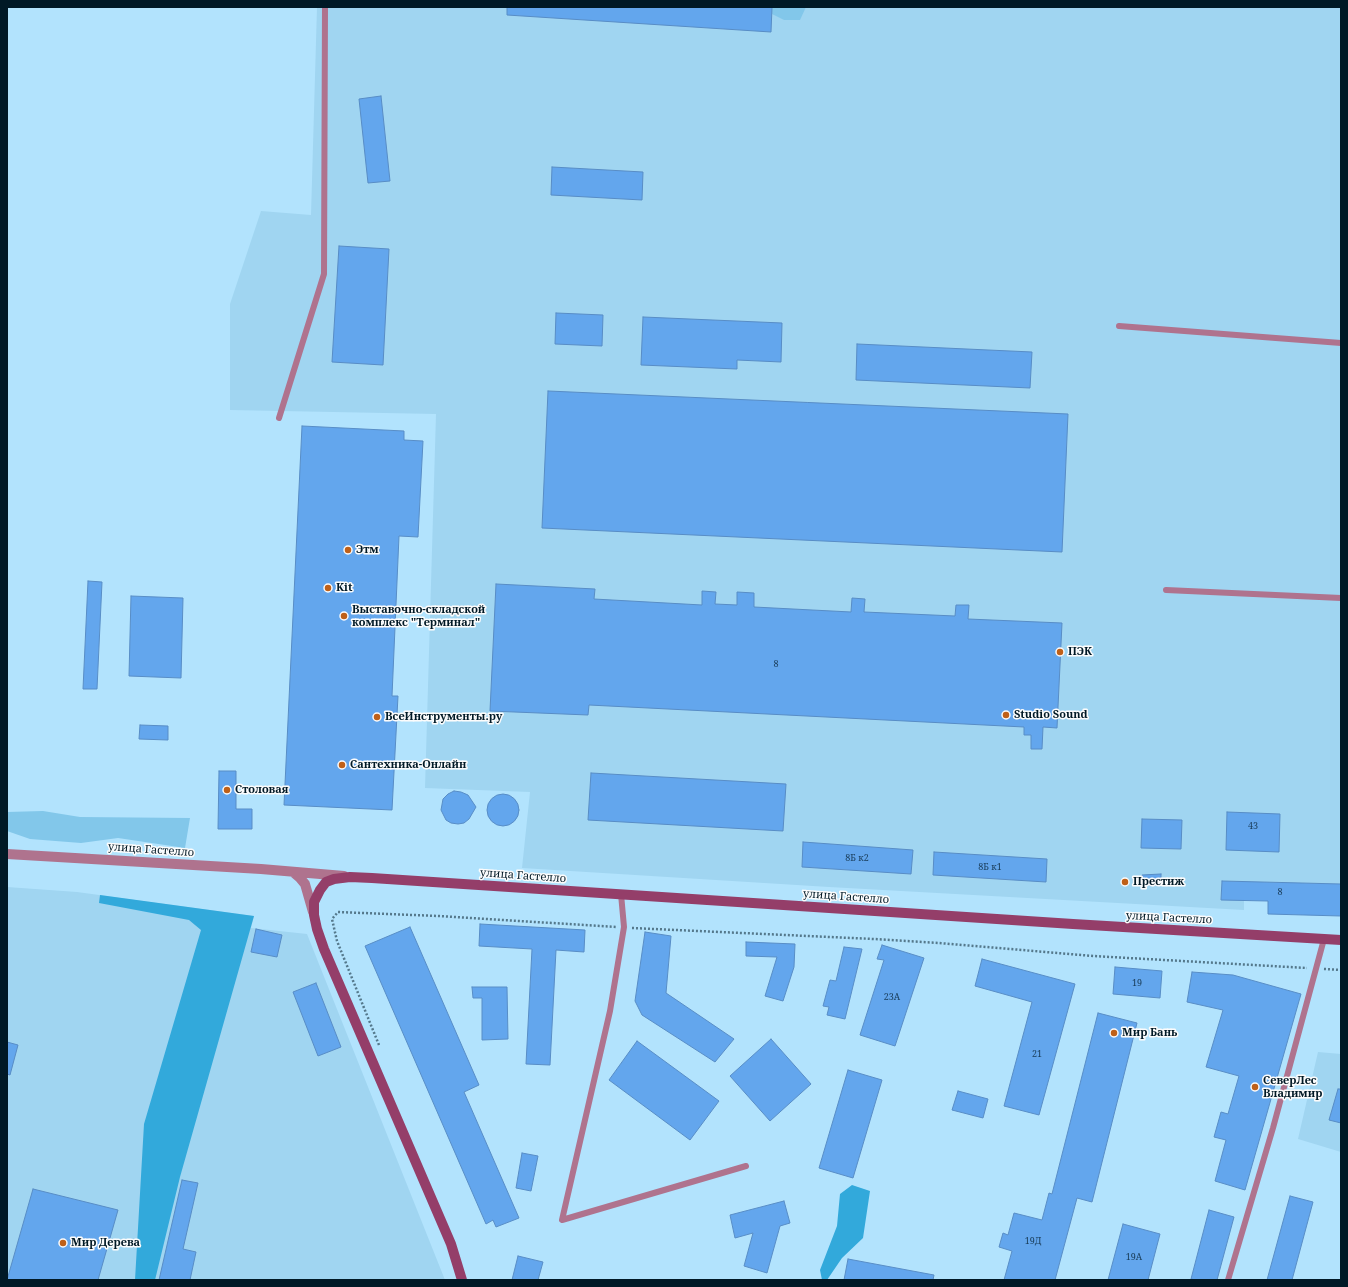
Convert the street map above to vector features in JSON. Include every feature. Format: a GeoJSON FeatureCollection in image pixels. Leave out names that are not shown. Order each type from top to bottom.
{"type":"FeatureCollection","features":[{"type":"Feature","properties":{"kind":"main road","name":"улица Гастелло"},"geometry":{"type":"LineString","coordinates":[[314,915],[314,902],[326,882],[334,879],[350,877],[1341,940]]}},
{"type":"Feature","properties":{"kind":"main road"},"geometry":{"type":"LineString","coordinates":[[314,915],[324,949],[451,1244],[462,1280]]}},
{"type":"Feature","properties":{"kind":"street","name":"улица Гастелло"},"geometry":{"type":"LineString","coordinates":[[7,854],[350,877]]}},
{"type":"Feature","properties":{"kind":"street"},"geometry":{"type":"LineString","coordinates":[[293,872],[304,884],[314,915]]}},
{"type":"Feature","properties":{"kind":"lane"},"geometry":{"type":"LineString","coordinates":[[279,418],[324,274],[325,7]]}},
{"type":"Feature","properties":{"kind":"lane"},"geometry":{"type":"LineString","coordinates":[[1119,326],[1341,343]]}},
{"type":"Feature","properties":{"kind":"lane"},"geometry":{"type":"LineString","coordinates":[[1166,590],[1341,598]]}},
{"type":"Feature","properties":{"kind":"lane"},"geometry":{"type":"LineString","coordinates":[[621,894],[624,927],[610,1011],[562,1220],[746,1166]]}},
{"type":"Feature","properties":{"kind":"lane"},"geometry":{"type":"LineString","coordinates":[[1228,1280],[1273,1128],[1324,939]]}},
{"type":"Feature","properties":{"kind":"path"},"geometry":{"type":"LineString","coordinates":[[381,1050],[337,941],[332,920],[338,912],[939,943],[1093,956],[1341,970]]}},
{"type":"Feature","properties":{"kind":"shaded area"},"geometry":{"type":"Polygon","coordinates":[[[317,7],[1341,7],[1341,884],[1222,882],[1221,900],[1244,900],[1244,910],[522,868],[530,792],[425,788],[436,414],[230,410],[230,304],[261,211],[311,215],[317,7]]]}},
{"type":"Feature","properties":{"kind":"shaded area"},"geometry":{"type":"Polygon","coordinates":[[[772,7],[806,7],[800,20],[784,20],[772,14],[772,7]]]}},
{"type":"Feature","properties":{"kind":"shaded area"},"geometry":{"type":"Polygon","coordinates":[[[43,811],[80,817],[190,818],[185,848],[118,838],[81,843],[30,839],[7,831],[7,812],[43,811]]]}},
{"type":"Feature","properties":{"kind":"shaded area"},"geometry":{"type":"Polygon","coordinates":[[[7,887],[77,892],[254,916],[251,928],[307,934],[445,1280],[7,1280],[7,887]]]}},
{"type":"Feature","properties":{"kind":"shaded area"},"geometry":{"type":"Polygon","coordinates":[[[100,895],[254,916],[180,1177],[155,1280],[135,1280],[144,1124],[201,930],[189,920],[99,903],[100,895]]]}},
{"type":"Feature","properties":{"kind":"shaded area"},"geometry":{"type":"Polygon","coordinates":[[[1318,1052],[1341,1054],[1341,1152],[1298,1139],[1318,1052]]]}},
{"type":"Feature","properties":{"kind":"shaded area"},"geometry":{"type":"Polygon","coordinates":[[[852,1185],[870,1191],[863,1238],[842,1258],[827,1280],[822,1280],[820,1270],[837,1226],[840,1194],[852,1185]]]}},
{"type":"Feature","properties":{"kind":"building"},"geometry":{"type":"Polygon","coordinates":[[[507,7],[772,7],[771,32],[507,15],[507,7]]]}},
{"type":"Feature","properties":{"kind":"building"},"geometry":{"type":"Polygon","coordinates":[[[381,96],[390,181],[368,183],[359,99],[381,96]]]}},
{"type":"Feature","properties":{"kind":"building"},"geometry":{"type":"Polygon","coordinates":[[[552,167],[643,172],[642,200],[551,195],[552,167]]]}},
{"type":"Feature","properties":{"kind":"building"},"geometry":{"type":"Polygon","coordinates":[[[339,246],[389,249],[383,365],[332,362],[339,246]]]}},
{"type":"Feature","properties":{"kind":"building"},"geometry":{"type":"Polygon","coordinates":[[[556,313],[603,315],[602,346],[555,344],[556,313]]]}},
{"type":"Feature","properties":{"kind":"building"},"geometry":{"type":"Polygon","coordinates":[[[643,317],[782,323],[781,362],[737,360],[737,369],[641,365],[643,317]]]}},
{"type":"Feature","properties":{"kind":"building"},"geometry":{"type":"Polygon","coordinates":[[[857,344],[1032,352],[1030,388],[856,380],[857,344]]]}},
{"type":"Feature","properties":{"kind":"building"},"geometry":{"type":"Polygon","coordinates":[[[548,391],[1068,414],[1062,552],[542,528],[548,391]]]}},
{"type":"Feature","properties":{"kind":"building","name":"Выставочно-складской комплекс \"Терминал\""},"geometry":{"type":"Polygon","coordinates":[[[302,426],[404,431],[404,440],[423,441],[418,537],[399,536],[392,696],[398,696],[392,810],[284,805],[302,426]]]}},
{"type":"Feature","properties":{"kind":"building"},"geometry":{"type":"Polygon","coordinates":[[[88,581],[102,582],[97,689],[83,689],[88,581]]]}},
{"type":"Feature","properties":{"kind":"building"},"geometry":{"type":"Polygon","coordinates":[[[496,584],[595,589],[594,599],[702,605],[702,591],[716,592],[715,604],[737,605],[737,592],[754,593],[754,607],[851,612],[852,598],[865,599],[864,612],[955,616],[956,605],[969,605],[968,619],[1062,623],[1057,728],[1043,727],[1042,749],[1031,749],[1031,735],[1024,735],[1024,727],[589,705],[588,715],[490,711],[496,584]]]}},
{"type":"Feature","properties":{"kind":"building"},"geometry":{"type":"Polygon","coordinates":[[[131,596],[183,598],[181,678],[129,676],[131,596]]]}},
{"type":"Feature","properties":{"kind":"building"},"geometry":{"type":"Polygon","coordinates":[[[140,725],[168,726],[168,740],[139,739],[140,725]]]}},
{"type":"Feature","properties":{"kind":"building","name":"Столовая"},"geometry":{"type":"Polygon","coordinates":[[[219,771],[236,771],[236,809],[252,809],[252,829],[218,829],[219,771]]]}},
{"type":"Feature","properties":{"kind":"building"},"geometry":{"type":"Polygon","coordinates":[[[591,773],[786,784],[783,831],[588,820],[591,773]]]}},
{"type":"Feature","properties":{"kind":"building"},"geometry":{"type":"Polygon","coordinates":[[[454,791],[468,795],[476,807],[469,819],[464,823],[451,823],[446,820],[441,810],[443,799],[454,791]]]}},
{"type":"Feature","properties":{"kind":"building"},"geometry":{"type":"Polygon","coordinates":[[[500,794],[506,794],[515,798],[519,810],[515,822],[506,826],[500,826],[491,822],[487,813],[487,807],[491,798],[500,794]]]}},
{"type":"Feature","properties":{"kind":"building"},"geometry":{"type":"Polygon","coordinates":[[[1227,812],[1280,814],[1279,852],[1226,850],[1227,812]]]}},
{"type":"Feature","properties":{"kind":"building"},"geometry":{"type":"Polygon","coordinates":[[[1142,819],[1182,820],[1181,849],[1141,848],[1142,819]]]}},
{"type":"Feature","properties":{"kind":"building"},"geometry":{"type":"Polygon","coordinates":[[[803,842],[913,850],[911,874],[802,867],[803,842]]]}},
{"type":"Feature","properties":{"kind":"building"},"geometry":{"type":"Polygon","coordinates":[[[934,852],[1047,859],[1046,882],[933,875],[934,852]]]}},
{"type":"Feature","properties":{"kind":"building"},"geometry":{"type":"Polygon","coordinates":[[[1161,874],[1161,885],[1142,885],[1142,875],[1161,874]]]}},
{"type":"Feature","properties":{"kind":"building"},"geometry":{"type":"Polygon","coordinates":[[[1222,881],[1341,884],[1341,916],[1268,914],[1268,901],[1221,900],[1222,881]]]}},
{"type":"Feature","properties":{"kind":"building"},"geometry":{"type":"Polygon","coordinates":[[[480,924],[585,930],[584,952],[556,950],[550,1065],[526,1064],[532,949],[479,946],[480,924]]]}},
{"type":"Feature","properties":{"kind":"building"},"geometry":{"type":"Polygon","coordinates":[[[410,927],[479,1085],[464,1092],[519,1218],[496,1227],[493,1220],[486,1224],[365,946],[410,927]]]}},
{"type":"Feature","properties":{"kind":"building"},"geometry":{"type":"Polygon","coordinates":[[[256,929],[282,935],[277,957],[251,952],[256,929]]]}},
{"type":"Feature","properties":{"kind":"building"},"geometry":{"type":"Polygon","coordinates":[[[645,932],[671,936],[666,993],[734,1039],[715,1062],[642,1015],[635,1001],[645,932]]]}},
{"type":"Feature","properties":{"kind":"building"},"geometry":{"type":"Polygon","coordinates":[[[746,942],[795,944],[794,967],[783,1001],[765,996],[777,957],[746,956],[746,942]]]}},
{"type":"Feature","properties":{"kind":"building"},"geometry":{"type":"Polygon","coordinates":[[[882,945],[924,958],[895,1046],[860,1035],[884,960],[877,959],[882,945]]]}},
{"type":"Feature","properties":{"kind":"building"},"geometry":{"type":"Polygon","coordinates":[[[844,947],[862,949],[845,1019],[827,1015],[829,1007],[823,1006],[830,980],[836,981],[844,947]]]}},
{"type":"Feature","properties":{"kind":"building"},"geometry":{"type":"Polygon","coordinates":[[[982,959],[1075,984],[1039,1115],[1004,1106],[1032,1002],[975,986],[982,959]]]}},
{"type":"Feature","properties":{"kind":"building"},"geometry":{"type":"Polygon","coordinates":[[[1115,967],[1162,971],[1160,998],[1113,994],[1115,967]]]}},
{"type":"Feature","properties":{"kind":"building","name":"СеверЛес Владимир"},"geometry":{"type":"Polygon","coordinates":[[[1192,972],[1233,975],[1301,994],[1245,1190],[1215,1181],[1226,1140],[1214,1137],[1221,1112],[1228,1114],[1239,1076],[1206,1067],[1223,1010],[1187,1002],[1192,972]]]}},
{"type":"Feature","properties":{"kind":"building"},"geometry":{"type":"Polygon","coordinates":[[[316,983],[341,1047],[318,1056],[293,992],[316,983]]]}},
{"type":"Feature","properties":{"kind":"building"},"geometry":{"type":"Polygon","coordinates":[[[472,987],[507,987],[508,1039],[482,1040],[482,998],[473,998],[472,987]]]}},
{"type":"Feature","properties":{"kind":"building"},"geometry":{"type":"Polygon","coordinates":[[[1098,1013],[1137,1023],[1092,1202],[1077,1198],[1055,1280],[1004,1280],[1012,1251],[999,1247],[1003,1233],[1008,1235],[1014,1213],[1042,1220],[1049,1193],[1052,1194],[1098,1013]]]}},
{"type":"Feature","properties":{"kind":"building"},"geometry":{"type":"Polygon","coordinates":[[[771,1039],[811,1084],[770,1121],[730,1076],[771,1039]]]}},
{"type":"Feature","properties":{"kind":"building"},"geometry":{"type":"Polygon","coordinates":[[[637,1041],[719,1101],[690,1140],[609,1080],[637,1041]]]}},
{"type":"Feature","properties":{"kind":"building"},"geometry":{"type":"Polygon","coordinates":[[[7,1042],[18,1045],[10,1075],[7,1074],[7,1042]]]}},
{"type":"Feature","properties":{"kind":"building"},"geometry":{"type":"Polygon","coordinates":[[[848,1070],[882,1080],[853,1178],[819,1168],[848,1070]]]}},
{"type":"Feature","properties":{"kind":"building"},"geometry":{"type":"Polygon","coordinates":[[[1338,1089],[1341,1089],[1341,1123],[1329,1120],[1338,1089]]]}},
{"type":"Feature","properties":{"kind":"building"},"geometry":{"type":"Polygon","coordinates":[[[958,1091],[988,1099],[983,1118],[952,1110],[958,1091]]]}},
{"type":"Feature","properties":{"kind":"building"},"geometry":{"type":"Polygon","coordinates":[[[522,1153],[538,1156],[531,1191],[516,1188],[522,1153]]]}},
{"type":"Feature","properties":{"kind":"building"},"geometry":{"type":"Polygon","coordinates":[[[182,1180],[198,1183],[183,1249],[196,1252],[190,1280],[159,1280],[182,1180]]]}},
{"type":"Feature","properties":{"kind":"building","name":"Мир Дерева"},"geometry":{"type":"Polygon","coordinates":[[[33,1189],[118,1210],[98,1280],[7,1280],[33,1189]]]}},
{"type":"Feature","properties":{"kind":"building"},"geometry":{"type":"Polygon","coordinates":[[[1290,1196],[1313,1202],[1292,1280],[1267,1280],[1290,1196]]]}},
{"type":"Feature","properties":{"kind":"building"},"geometry":{"type":"Polygon","coordinates":[[[784,1201],[790,1223],[780,1226],[767,1273],[744,1266],[753,1233],[735,1238],[730,1215],[784,1201]]]}},
{"type":"Feature","properties":{"kind":"building"},"geometry":{"type":"Polygon","coordinates":[[[1209,1210],[1234,1217],[1217,1280],[1191,1279],[1209,1210]]]}},
{"type":"Feature","properties":{"kind":"building"},"geometry":{"type":"Polygon","coordinates":[[[1123,1224],[1160,1234],[1148,1280],[1108,1280],[1123,1224]]]}},
{"type":"Feature","properties":{"kind":"building"},"geometry":{"type":"Polygon","coordinates":[[[518,1256],[543,1262],[538,1280],[512,1280],[518,1256]]]}},
{"type":"Feature","properties":{"kind":"building"},"geometry":{"type":"Polygon","coordinates":[[[848,1259],[934,1275],[933,1280],[844,1280],[848,1259]]]}},
{"type":"Feature","properties":{"kind":"place","name":"Этм"},"geometry":{"type":"Point","coordinates":[348,550]}},
{"type":"Feature","properties":{"kind":"place","name":"Kit"},"geometry":{"type":"Point","coordinates":[328,588]}},
{"type":"Feature","properties":{"kind":"place","name":"Выставочно-складской комплекс \"Терминал\""},"geometry":{"type":"Point","coordinates":[344,616]}},
{"type":"Feature","properties":{"kind":"place","name":"ПЭК"},"geometry":{"type":"Point","coordinates":[1060,652]}},
{"type":"Feature","properties":{"kind":"place","name":"Studio Sound"},"geometry":{"type":"Point","coordinates":[1006,715]}},
{"type":"Feature","properties":{"kind":"place","name":"ВсеИнструменты.ру"},"geometry":{"type":"Point","coordinates":[377,717]}},
{"type":"Feature","properties":{"kind":"place","name":"Сантехника-Онлайн"},"geometry":{"type":"Point","coordinates":[342,765]}},
{"type":"Feature","properties":{"kind":"place","name":"Столовая"},"geometry":{"type":"Point","coordinates":[227,790]}},
{"type":"Feature","properties":{"kind":"place","name":"Престиж"},"geometry":{"type":"Point","coordinates":[1125,882]}},
{"type":"Feature","properties":{"kind":"place","name":"Мир Бань"},"geometry":{"type":"Point","coordinates":[1114,1033]}},
{"type":"Feature","properties":{"kind":"place","name":"СеверЛес Владимир"},"geometry":{"type":"Point","coordinates":[1255,1087]}},
{"type":"Feature","properties":{"kind":"place","name":"Мир Дерева"},"geometry":{"type":"Point","coordinates":[63,1243]}}]}
